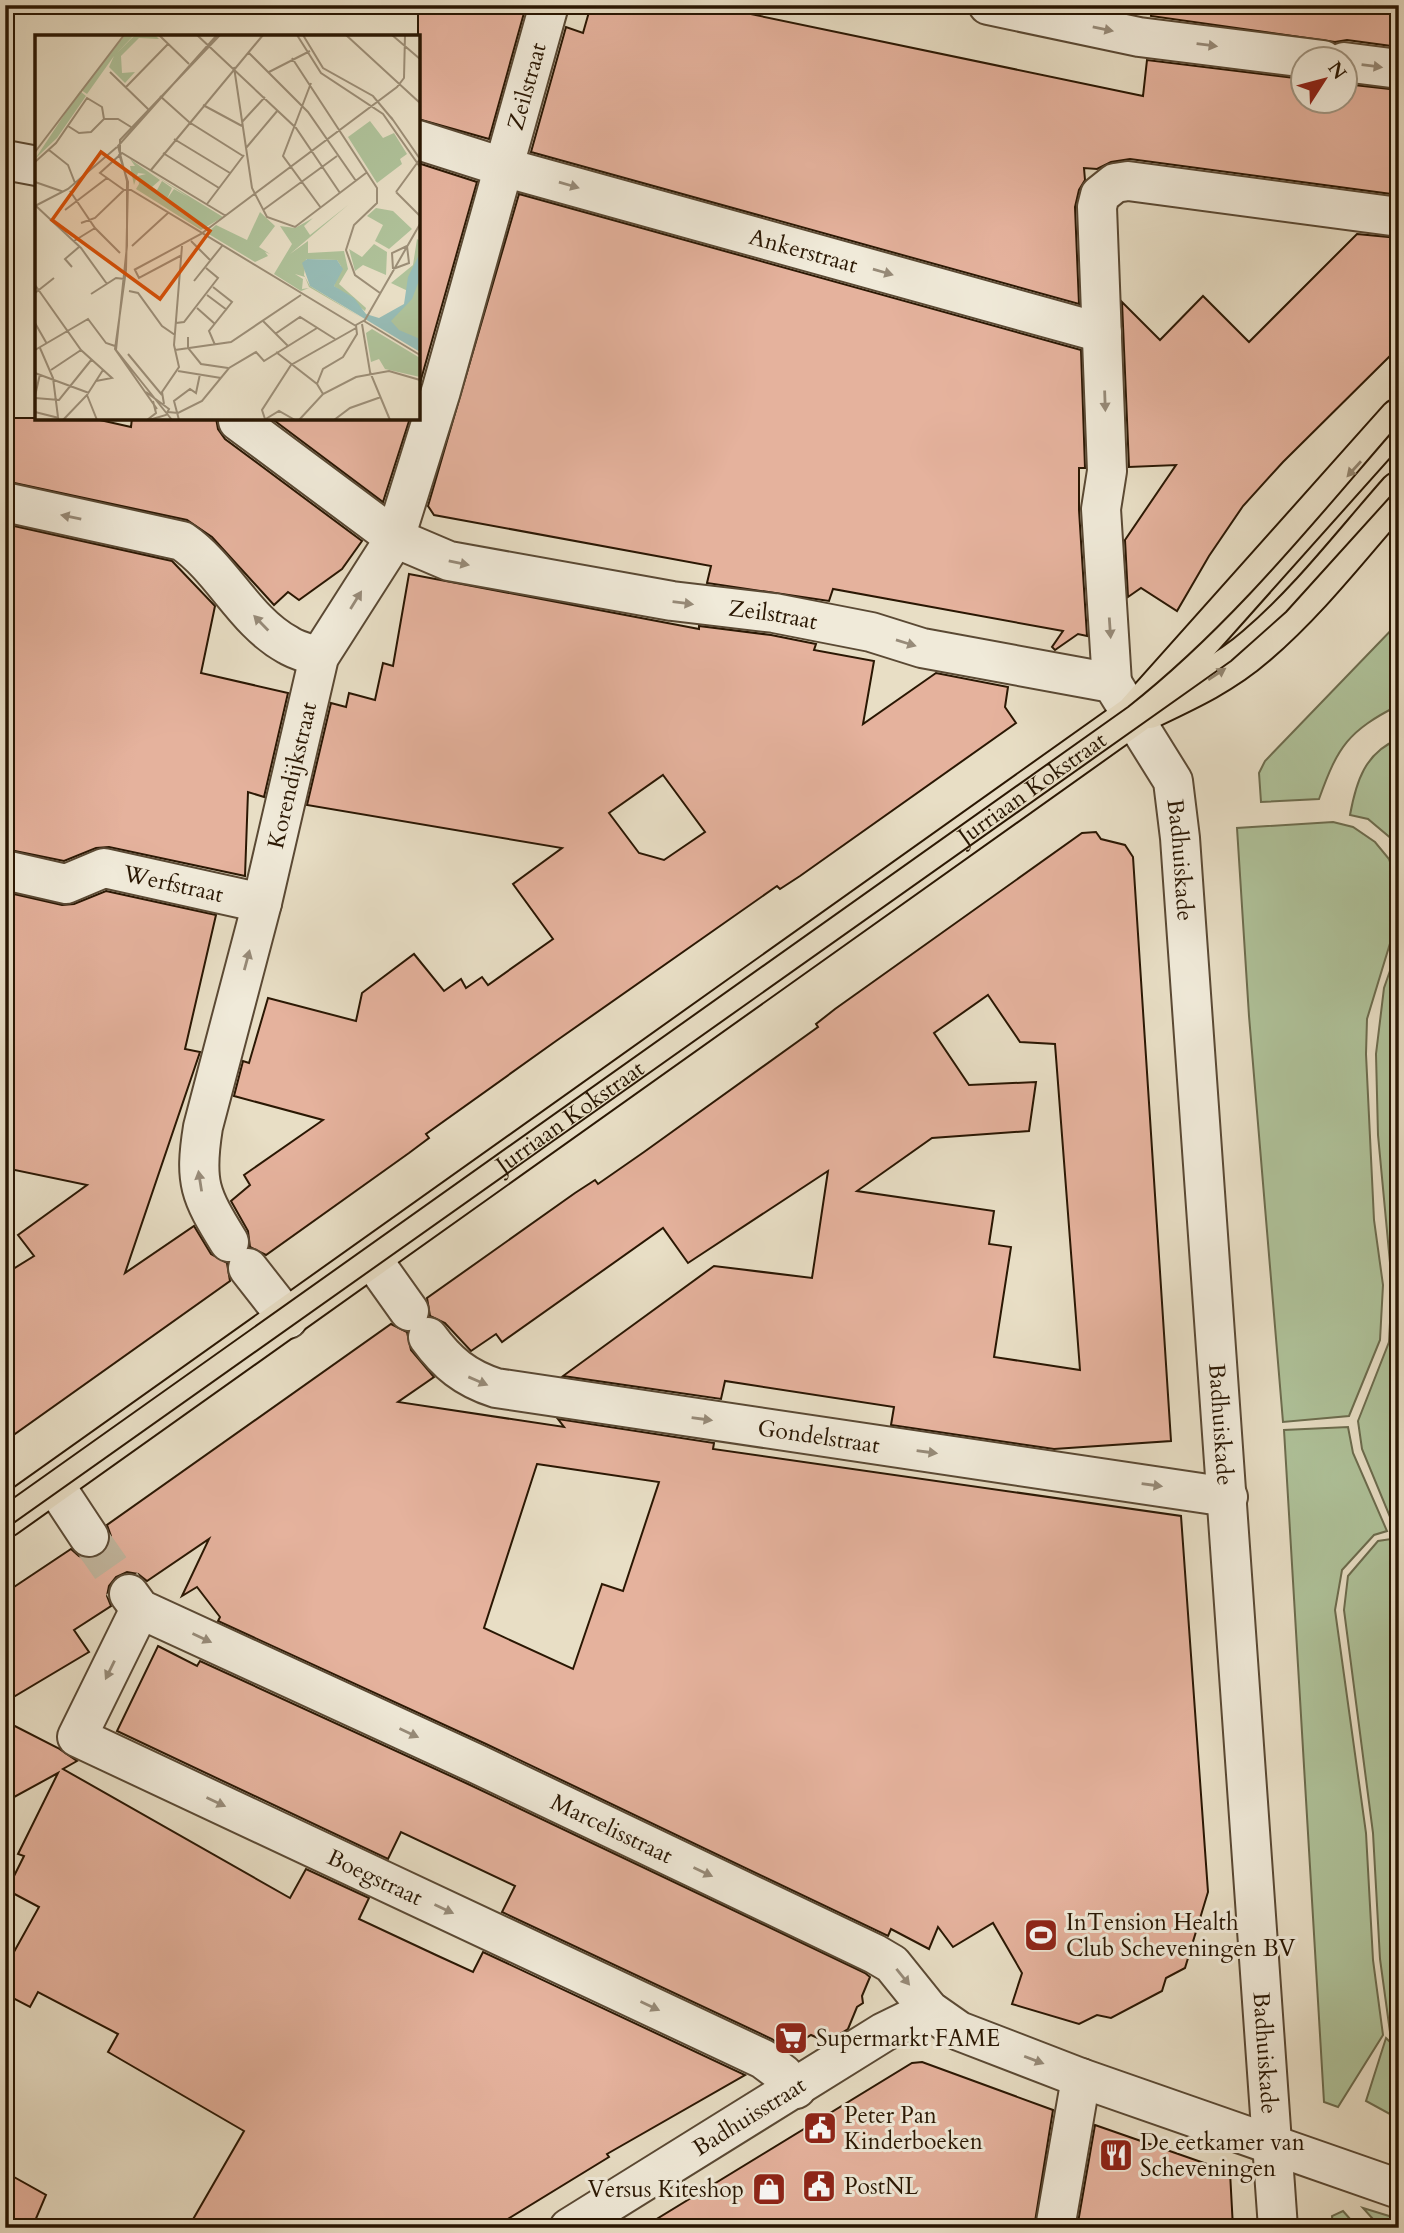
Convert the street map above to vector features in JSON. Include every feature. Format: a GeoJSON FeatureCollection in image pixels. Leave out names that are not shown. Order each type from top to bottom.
{"type":"FeatureCollection","features":[{"type":"Feature","properties":{"kind":"main road"},"geometry":{"type":"LineString","coordinates":[[1134,715],[1399,418]]}},
{"type":"Feature","properties":{"kind":"main road"},"geometry":{"type":"LineString","coordinates":[[1134,715],[1195,688],[1256,646],[1399,491]]}},
{"type":"Feature","properties":{"kind":"main road","name":"Jurriaan Kokstraat"},"geometry":{"type":"LineString","coordinates":[[5,1518],[1134,715]]}},
{"type":"Feature","properties":{"kind":"street","name":"Zeilstraat"},"geometry":{"type":"LineString","coordinates":[[319,657],[395,538],[441,391],[549,5]]}},
{"type":"Feature","properties":{"kind":"street"},"geometry":{"type":"LineString","coordinates":[[988,5],[1139,37],[1288,56]]}},
{"type":"Feature","properties":{"kind":"street"},"geometry":{"type":"LineString","coordinates":[[1358,64],[1399,69]]}},
{"type":"Feature","properties":{"kind":"street"},"geometry":{"type":"LineString","coordinates":[[420,141],[503,167]]}},
{"type":"Feature","properties":{"kind":"street"},"geometry":{"type":"LineString","coordinates":[[5,160],[35,166]]}},
{"type":"Feature","properties":{"kind":"street","name":"Ankerstraat"},"geometry":{"type":"LineString","coordinates":[[503,167],[1102,333]]}},
{"type":"Feature","properties":{"kind":"street"},"geometry":{"type":"LineString","coordinates":[[1134,715],[1112,682],[1101,509],[1107,471],[1097,207],[1104,189],[1115,183],[1147,183],[1399,217]]}},
{"type":"Feature","properties":{"kind":"street","name":"Zeilstraat"},"geometry":{"type":"LineString","coordinates":[[238,421],[395,538],[449,561],[672,601],[774,613],[871,632],[922,648],[1112,682]]}},
{"type":"Feature","properties":{"kind":"street"},"geometry":{"type":"LineString","coordinates":[[5,502],[182,541],[199,553],[264,627],[288,646],[319,657]]}},
{"type":"Feature","properties":{"kind":"street","name":"Korendijkstraat"},"geometry":{"type":"LineString","coordinates":[[288,1319],[238,1255],[202,1194],[198,1160],[206,1114],[262,903],[319,657]]}},
{"type":"Feature","properties":{"kind":"street","name":"Badhuiskade"},"geometry":{"type":"LineString","coordinates":[[1134,715],[1173,781],[1228,1497],[1278,2228]]}},
{"type":"Feature","properties":{"kind":"street","name":"Werfstraat"},"geometry":{"type":"LineString","coordinates":[[5,870],[66,884],[104,868],[262,903]]}},
{"type":"Feature","properties":{"kind":"street","name":"Gondelstraat"},"geometry":{"type":"LineString","coordinates":[[372,1259],[447,1363],[477,1382],[496,1388],[1228,1497]]}},
{"type":"Feature","properties":{"kind":"street"},"geometry":{"type":"LineString","coordinates":[[54,1484],[89,1537]]}},
{"type":"Feature","properties":{"kind":"street","name":"Marcelisstraat"},"geometry":{"type":"LineString","coordinates":[[134,1602],[875,1954],[892,1964],[929,2010],[959,2031],[1081,2078],[1399,2189]]}},
{"type":"Feature","properties":{"kind":"street","name":"Boegstraat"},"geometry":{"type":"LineString","coordinates":[[134,1602],[77,1737],[763,2059],[783,2074],[796,2089]]}},
{"type":"Feature","properties":{"kind":"street","name":"Badhuisstraat"},"geometry":{"type":"LineString","coordinates":[[569,2228],[884,2032],[929,2010]]}},
{"type":"Feature","properties":{"kind":"street"},"geometry":{"type":"LineString","coordinates":[[1055,2228],[1081,2078]]}},
{"type":"Feature","properties":{"kind":"green space"},"geometry":{"type":"Polygon","coordinates":[[[1399,622],[1399,705],[1368,723],[1347,742],[1332,766],[1319,799],[1261,802],[1259,773],[1265,761],[1399,622]]]}},
{"type":"Feature","properties":{"kind":"green space"},"geometry":{"type":"Polygon","coordinates":[[[1399,739],[1399,845],[1368,819],[1350,815],[1359,780],[1370,760],[1387,745],[1399,739]]]}},
{"type":"Feature","properties":{"kind":"green space"},"geometry":{"type":"Polygon","coordinates":[[[1333,822],[1353,827],[1375,842],[1389,859],[1399,889],[1395,927],[1367,1019],[1366,1054],[1374,1220],[1383,1285],[1380,1340],[1349,1416],[1283,1422],[1249,1016],[1237,828],[1333,822]]]}},
{"type":"Feature","properties":{"kind":"green space"},"geometry":{"type":"Polygon","coordinates":[[[1399,945],[1399,1530],[1395,1529],[1362,1449],[1358,1421],[1389,1342],[1392,1284],[1378,1135],[1376,1054],[1384,988],[1399,945]]]}},
{"type":"Feature","properties":{"kind":"green space"},"geometry":{"type":"Polygon","coordinates":[[[1348,1427],[1353,1453],[1387,1531],[1374,1535],[1342,1570],[1335,1610],[1366,1833],[1373,1960],[1383,2035],[1338,2107],[1324,2102],[1284,1430],[1348,1427]]]}},
{"type":"Feature","properties":{"kind":"green space"},"geometry":{"type":"Polygon","coordinates":[[[1391,1539],[1399,1545],[1399,2042],[1390,2032],[1380,1959],[1373,1833],[1344,1610],[1348,1576],[1378,1541],[1391,1539]]]}},
{"type":"Feature","properties":{"kind":"green space"},"geometry":{"type":"Polygon","coordinates":[[[1386,2038],[1399,2051],[1399,2119],[1366,2101],[1386,2038]]]}},
{"type":"Feature","properties":{"kind":"green space"},"geometry":{"type":"Polygon","coordinates":[[[1363,2208],[1399,2219],[1399,2228],[1381,2228],[1363,2208]]]}},
{"type":"Feature","properties":{"kind":"green space"},"geometry":{"type":"Polygon","coordinates":[[[1343,2211],[1358,2228],[1333,2228],[1332,2216],[1343,2211]]]}},
{"type":"Feature","properties":{"kind":"building"},"geometry":{"type":"Polygon","coordinates":[[[418,5],[504,5],[524,13],[489,139],[420,120],[418,5]]]}},
{"type":"Feature","properties":{"kind":"building"},"geometry":{"type":"Polygon","coordinates":[[[591,5],[737,5],[736,11],[1143,96],[1147,60],[1288,77],[1288,116],[1358,116],[1358,85],[1399,90],[1399,195],[1130,159],[1111,162],[1097,169],[1084,168],[1085,180],[1079,190],[1075,207],[1079,304],[531,152],[566,27],[583,33],[591,5]]]}},
{"type":"Feature","properties":{"kind":"building"},"geometry":{"type":"Polygon","coordinates":[[[1152,5],[1399,5],[1399,47],[1347,40],[1335,42],[1151,16],[1152,5]]]}},
{"type":"Feature","properties":{"kind":"building"},"geometry":{"type":"Polygon","coordinates":[[[420,164],[477,182],[420,383],[420,164]]]}},
{"type":"Feature","properties":{"kind":"building"},"geometry":{"type":"Polygon","coordinates":[[[519,194],[1081,350],[1085,468],[1079,468],[1079,510],[1087,636],[1078,634],[1055,650],[1052,647],[1063,631],[833,589],[829,601],[707,583],[711,566],[434,515],[428,506],[519,194]]]}},
{"type":"Feature","properties":{"kind":"building"},"geometry":{"type":"Polygon","coordinates":[[[1357,234],[1399,238],[1399,347],[1283,462],[1243,506],[1209,556],[1177,611],[1141,588],[1128,597],[1125,540],[1176,465],[1129,467],[1122,302],[1160,340],[1203,296],[1249,342],[1357,234]]]}},
{"type":"Feature","properties":{"kind":"building"},"geometry":{"type":"Polygon","coordinates":[[[5,418],[100,420],[131,427],[132,420],[216,420],[218,429],[225,439],[362,541],[342,569],[299,600],[288,592],[274,605],[212,537],[187,520],[5,481],[5,418]]]}},
{"type":"Feature","properties":{"kind":"building"},"geometry":{"type":"Polygon","coordinates":[[[274,420],[409,420],[383,502],[274,420]]]}},
{"type":"Feature","properties":{"kind":"building"},"geometry":{"type":"Polygon","coordinates":[[[5,524],[172,561],[215,606],[201,673],[288,693],[264,797],[248,792],[245,876],[109,847],[96,848],[64,861],[5,849],[5,524]]]}},
{"type":"Feature","properties":{"kind":"building"},"geometry":{"type":"Polygon","coordinates":[[[409,574],[699,629],[699,626],[771,635],[816,644],[814,650],[874,661],[863,724],[936,673],[1008,687],[1005,707],[1016,723],[800,876],[780,889],[777,886],[556,1041],[426,1134],[429,1138],[409,1153],[266,1255],[250,1247],[248,1231],[231,1201],[250,1185],[244,1175],[323,1120],[234,1096],[243,1061],[249,1063],[268,998],[356,1021],[362,993],[414,954],[444,991],[461,979],[466,988],[482,977],[488,985],[553,939],[513,884],[562,848],[307,805],[331,703],[346,707],[349,693],[375,700],[383,663],[393,666],[409,574]],[[663,775],[609,813],[639,853],[664,860],[705,832],[663,775]]]}},
{"type":"Feature","properties":{"kind":"building"},"geometry":{"type":"Polygon","coordinates":[[[1096,832],[1101,839],[1125,845],[1133,857],[1171,1441],[1054,1449],[891,1425],[894,1407],[725,1381],[721,1399],[563,1376],[714,1266],[812,1278],[828,1171],[688,1263],[663,1228],[502,1342],[496,1334],[471,1351],[445,1323],[430,1316],[427,1298],[575,1193],[595,1180],[598,1184],[644,1152],[818,1027],[816,1024],[835,1009],[1082,833],[1096,832]],[[988,995],[934,1033],[969,1085],[1036,1082],[1029,1131],[932,1138],[857,1191],[994,1211],[989,1244],[1011,1247],[994,1357],[1080,1370],[1055,1044],[1020,1042],[988,995]]]}},
{"type":"Feature","properties":{"kind":"building"},"geometry":{"type":"Polygon","coordinates":[[[106,891],[216,915],[185,1049],[200,1052],[125,1273],[194,1226],[211,1254],[227,1263],[230,1281],[5,1441],[5,1274],[34,1256],[18,1235],[87,1185],[5,1168],[5,892],[62,905],[74,904],[106,891]]]}},
{"type":"Feature","properties":{"kind":"building"},"geometry":{"type":"Polygon","coordinates":[[[391,1324],[407,1332],[411,1350],[434,1377],[398,1402],[564,1427],[558,1419],[714,1443],[713,1449],[1181,1516],[1208,1892],[1185,1968],[1166,1978],[1162,1991],[1111,2018],[1097,2015],[1079,2024],[1012,2004],[1022,1973],[993,1923],[953,1947],[938,1927],[929,1949],[891,1929],[888,1936],[486,1744],[218,1621],[220,1617],[197,1587],[182,1596],[209,1539],[147,1581],[138,1574],[127,1572],[116,1577],[109,1586],[107,1596],[111,1606],[74,1630],[89,1652],[5,1702],[5,1593],[71,1549],[79,1556],[90,1559],[102,1555],[111,1536],[107,1525],[391,1324]],[[537,1464],[484,1628],[573,1669],[602,1584],[623,1591],[659,1482],[537,1464]]]}},
{"type":"Feature","properties":{"kind":"building"},"geometry":{"type":"Polygon","coordinates":[[[158,1646],[197,1666],[200,1661],[468,1784],[865,1973],[870,1977],[862,1996],[863,2003],[857,2007],[848,2029],[827,2042],[811,2035],[787,2050],[772,2039],[502,1912],[515,1886],[401,1832],[388,1859],[117,1731],[158,1646]]]}},
{"type":"Feature","properties":{"kind":"building"},"geometry":{"type":"Polygon","coordinates":[[[5,1721],[58,1748],[77,1761],[63,1769],[290,1898],[306,1869],[369,1898],[359,1919],[473,1972],[483,1952],[745,2075],[607,2154],[609,2157],[493,2228],[188,2228],[244,2131],[108,2052],[118,2034],[38,1992],[30,2007],[5,1994],[5,1968],[39,1907],[7,1890],[24,1856],[18,1854],[58,1773],[5,1802],[5,1721]]]}},
{"type":"Feature","properties":{"kind":"building"},"geometry":{"type":"Polygon","coordinates":[[[922,2062],[1053,2110],[1034,2228],[642,2228],[912,2063],[922,2062]]]}},
{"type":"Feature","properties":{"kind":"building"},"geometry":{"type":"Polygon","coordinates":[[[1095,2125],[1230,2172],[1233,2228],[1077,2228],[1095,2125]]]}},
{"type":"Feature","properties":{"kind":"building"},"geometry":{"type":"Polygon","coordinates":[[[5,2172],[46,2195],[32,2228],[5,2228],[5,2172]]]}},
{"type":"Feature","properties":{"kind":"tunnel"},"geometry":{"type":"LineString","coordinates":[[89,1537],[129,1594]]}},
{"type":"Feature","properties":{"kind":"tram line"},"geometry":{"type":"LineString","coordinates":[[5,1504],[1128,707],[1166,676],[1236,608],[1303,536],[1399,424]]}},
{"type":"Feature","properties":{"kind":"tram line"},"geometry":{"type":"LineString","coordinates":[[5,1529],[1231,661],[1286,612],[1399,487]]}},
{"type":"Feature","properties":{"kind":"place","name":"InTension Health Club Scheveningen BV"},"geometry":{"type":"Point","coordinates":[1041,1935]}},
{"type":"Feature","properties":{"kind":"place","name":"Supermarkt FAME"},"geometry":{"type":"Point","coordinates":[791,2038]}},
{"type":"Feature","properties":{"kind":"place","name":"Peter Pan Kinderboeken"},"geometry":{"type":"Point","coordinates":[820,2128]}},
{"type":"Feature","properties":{"kind":"place","name":"De eetkamer van Scheveningen"},"geometry":{"type":"Point","coordinates":[1116,2155]}},
{"type":"Feature","properties":{"kind":"place","name":"PostNL"},"geometry":{"type":"Point","coordinates":[819,2186]}},
{"type":"Feature","properties":{"kind":"place","name":"Versus Kiteshop"},"geometry":{"type":"Point","coordinates":[769,2189]}}]}
